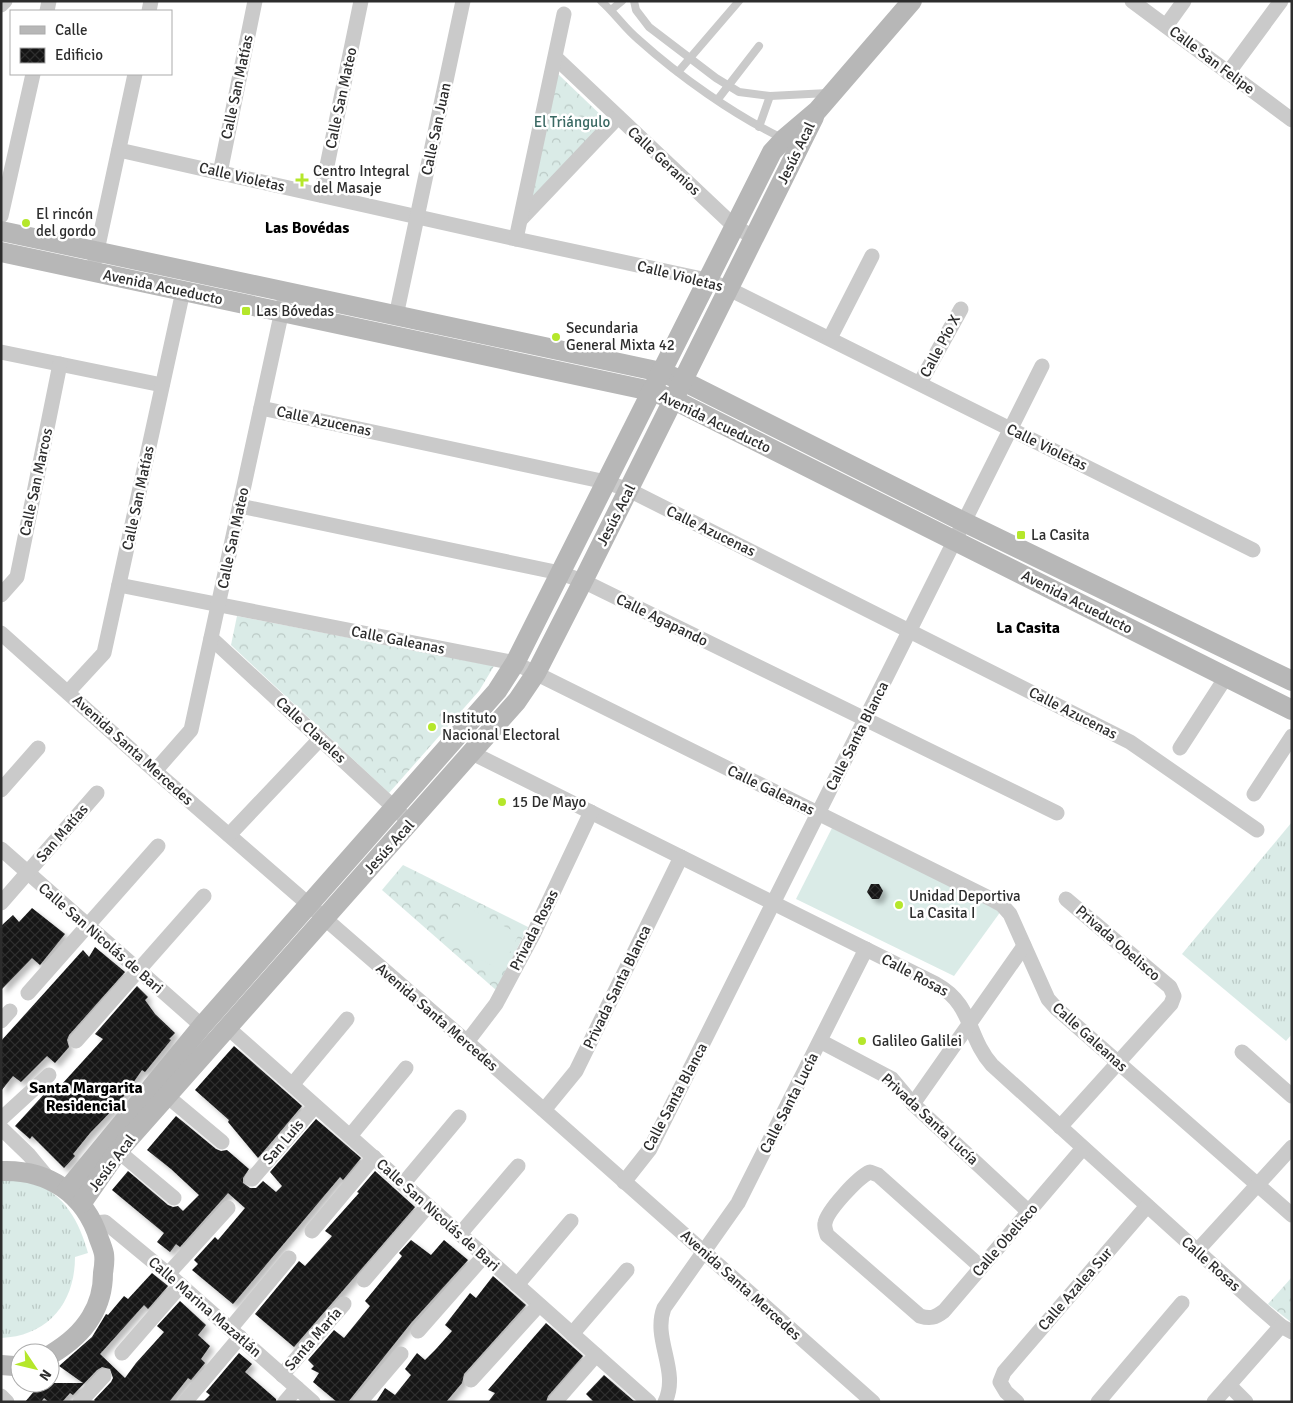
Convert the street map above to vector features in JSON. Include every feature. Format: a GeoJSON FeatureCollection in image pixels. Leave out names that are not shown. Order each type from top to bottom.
{"type":"FeatureCollection","features":[{"type":"Feature","properties":{"kind":"street"},"geometry":{"type":"LineString","coordinates":[[1,5],[5,1]]}},
{"type":"Feature","properties":{"kind":"street","name":"Calle San Matías"},"geometry":{"type":"LineString","coordinates":[[220,173],[255,1]]}},
{"type":"Feature","properties":{"kind":"street","name":"Calle San Mateo"},"geometry":{"type":"LineString","coordinates":[[321,195],[361,1]]}},
{"type":"Feature","properties":{"kind":"street","name":"Calle San Juan"},"geometry":{"type":"LineString","coordinates":[[396,316],[463,1]]}},
{"type":"Feature","properties":{"kind":"street"},"geometry":{"type":"LineString","coordinates":[[817,111],[912,1]]}},
{"type":"Feature","properties":{"kind":"street","name":"Calle San Felipe"},"geometry":{"type":"LineString","coordinates":[[1132,1],[1292,119]]}},
{"type":"Feature","properties":{"kind":"street"},"geometry":{"type":"LineString","coordinates":[[1166,26],[1184,1]]}},
{"type":"Feature","properties":{"kind":"street"},"geometry":{"type":"LineString","coordinates":[[1228,73],[1281,1]]}},
{"type":"Feature","properties":{"kind":"street"},"geometry":{"type":"LineString","coordinates":[[516,239],[564,14]]}},
{"type":"Feature","properties":{"kind":"street","name":"Calle Geranios"},"geometry":{"type":"LineString","coordinates":[[556,58],[734,226],[755,238]]}},
{"type":"Feature","properties":{"kind":"street"},"geometry":{"type":"LineString","coordinates":[[1,216],[33,75]]}},
{"type":"Feature","properties":{"kind":"street"},"geometry":{"type":"LineString","coordinates":[[92,272],[135,75]]}},
{"type":"Feature","properties":{"kind":"street","name":"Jesús Acal"},"geometry":{"type":"LineString","coordinates":[[67,1190],[202,1026],[497,691],[515,663],[764,166],[772,152],[784,139],[817,111]]}},
{"type":"Feature","properties":{"kind":"street","name":"Jesús Acal"},"geometry":{"type":"LineString","coordinates":[[81,1204],[118,1151],[472,753],[517,701],[536,673],[817,111]]}},
{"type":"Feature","properties":{"kind":"street"},"geometry":{"type":"LineString","coordinates":[[521,220],[618,117]]}},
{"type":"Feature","properties":{"kind":"street","name":"Calle Violetas"},"geometry":{"type":"LineString","coordinates":[[119,150],[707,280],[730,288],[1253,550]]}},
{"type":"Feature","properties":{"kind":"street","name":"Avenida Acueducto"},"geometry":{"type":"LineString","coordinates":[[1,231],[661,372],[683,381],[964,522],[1292,681]]}},
{"type":"Feature","properties":{"kind":"street","name":"Avenida Acueducto"},"geometry":{"type":"LineString","coordinates":[[1,252],[651,391],[674,400],[1292,710]]}},
{"type":"Feature","properties":{"kind":"street"},"geometry":{"type":"LineString","coordinates":[[830,338],[872,256]]}},
{"type":"Feature","properties":{"kind":"street","name":"Calle San Matías"},"geometry":{"type":"LineString","coordinates":[[68,692],[104,653],[183,291]]}},
{"type":"Feature","properties":{"kind":"street","name":"Calle San Mateo"},"geometry":{"type":"LineString","coordinates":[[155,771],[191,730],[286,292]]}},
{"type":"Feature","properties":{"kind":"street","name":"Calle Pío X"},"geometry":{"type":"LineString","coordinates":[[920,384],[961,309]]}},
{"type":"Feature","properties":{"kind":"street"},"geometry":{"type":"LineString","coordinates":[[1,352],[162,385]]}},
{"type":"Feature","properties":{"kind":"street","name":"Calle San Marcos"},"geometry":{"type":"LineString","coordinates":[[1,595],[17,577],[60,364]]}},
{"type":"Feature","properties":{"kind":"street","name":"Calle Santa Blanca"},"geometry":{"type":"LineString","coordinates":[[624,1182],[650,1149],[1042,366]]}},
{"type":"Feature","properties":{"kind":"street","name":"Calle Azucenas"},"geometry":{"type":"LineString","coordinates":[[261,408],[606,482],[629,490],[1130,742],[1257,830]]}},
{"type":"Feature","properties":{"kind":"street","name":"Calle Agapando"},"geometry":{"type":"LineString","coordinates":[[240,506],[560,573],[582,581],[866,718],[1057,813]]}},
{"type":"Feature","properties":{"kind":"street","name":"Calle Galeanas"},"geometry":{"type":"LineString","coordinates":[[119,586],[515,663],[1002,905],[1010,914],[1048,999],[1118,1063],[1292,1215]]}},
{"type":"Feature","properties":{"kind":"street","name":"Avenida Santa Mercedes"},"geometry":{"type":"LineString","coordinates":[[1,633],[155,771],[467,1042],[873,1402]]}},
{"type":"Feature","properties":{"kind":"street","name":"Calle Claveles"},"geometry":{"type":"LineString","coordinates":[[211,638],[410,823]]}},
{"type":"Feature","properties":{"kind":"street"},"geometry":{"type":"LineString","coordinates":[[1180,748],[1226,677]]}},
{"type":"Feature","properties":{"kind":"street"},"geometry":{"type":"LineString","coordinates":[[1254,794],[1292,736]]}},
{"type":"Feature","properties":{"kind":"street"},"geometry":{"type":"LineString","coordinates":[[229,835],[320,739]]}},
{"type":"Feature","properties":{"kind":"street"},"geometry":{"type":"LineString","coordinates":[[1,790],[38,748]]}},
{"type":"Feature","properties":{"kind":"street","name":"Calle Rosas"},"geometry":{"type":"LineString","coordinates":[[472,753],[943,987],[958,1000],[964,1009],[976,1041],[988,1060],[1197,1251],[1287,1329]]}},
{"type":"Feature","properties":{"kind":"street","name":"San Matías"},"geometry":{"type":"LineString","coordinates":[[1,903],[96,793]]}},
{"type":"Feature","properties":{"kind":"street","name":"Privada Rosas"},"geometry":{"type":"LineString","coordinates":[[467,1042],[496,1004],[532,935],[591,812]]}},
{"type":"Feature","properties":{"kind":"street"},"geometry":{"type":"LineString","coordinates":[[28,993],[158,846]]}},
{"type":"Feature","properties":{"kind":"street","name":"Calle San Nicolás de Bari"},"geometry":{"type":"LineString","coordinates":[[1,849],[202,1026]]}},
{"type":"Feature","properties":{"kind":"street","name":"Privada Santa Blanca"},"geometry":{"type":"LineString","coordinates":[[544,1110],[576,1071],[681,857]]}},
{"type":"Feature","properties":{"kind":"street"},"geometry":{"type":"LineString","coordinates":[[76,1041],[204,896]]}},
{"type":"Feature","properties":{"kind":"street","name":"Privada Obelisco"},"geometry":{"type":"LineString","coordinates":[[1066,899],[1170,987],[1174,996],[1171,1004],[1118,1063]]}},
{"type":"Feature","properties":{"kind":"street"},"geometry":{"type":"LineString","coordinates":[[913,1104],[1024,946]]}},
{"type":"Feature","properties":{"kind":"street","name":"Calle Santa Lucía"},"geometry":{"type":"LineString","coordinates":[[665,1402],[670,1385],[660,1328],[660,1317],[664,1308],[738,1203],[866,949]]}},
{"type":"Feature","properties":{"kind":"street"},"geometry":{"type":"LineString","coordinates":[[292,1085],[347,1020]]}},
{"type":"Feature","properties":{"kind":"street","name":"Calle San Nicolás de Bari"},"geometry":{"type":"LineString","coordinates":[[228,1028],[649,1402]]}},
{"type":"Feature","properties":{"kind":"street","name":"Privada Santa Lucía"},"geometry":{"type":"LineString","coordinates":[[820,1041],[892,1079],[913,1104],[1029,1212]]}},
{"type":"Feature","properties":{"kind":"street"},"geometry":{"type":"LineString","coordinates":[[1242,1052],[1292,1096]]}},
{"type":"Feature","properties":{"kind":"street"},"geometry":{"type":"LineString","coordinates":[[1060,1127],[1118,1063]]}},
{"type":"Feature","properties":{"kind":"street"},"geometry":{"type":"LineString","coordinates":[[350,1136],[406,1068]]}},
{"type":"Feature","properties":{"kind":"street"},"geometry":{"type":"LineString","coordinates":[[1,1120],[49,1075]]}},
{"type":"Feature","properties":{"kind":"street"},"geometry":{"type":"LineString","coordinates":[[167,1096],[222,1142]]}},
{"type":"Feature","properties":{"kind":"street","name":"San Luis"},"geometry":{"type":"LineString","coordinates":[[252,1179],[315,1106]]}},
{"type":"Feature","properties":{"kind":"street"},"geometry":{"type":"LineString","coordinates":[[403,1184],[459,1117]]}},
{"type":"Feature","properties":{"kind":"street"},"geometry":{"type":"LineString","coordinates":[[1,1128],[29,1155],[48,1178]]}},
{"type":"Feature","properties":{"kind":"street"},"geometry":{"type":"LineString","coordinates":[[1197,1251],[1292,1146]]}},
{"type":"Feature","properties":{"kind":"street","name":"Calle Obelisco"},"geometry":{"type":"LineString","coordinates":[[981,1267],[878,1175],[870,1172],[861,1176],[838,1202],[828,1215],[824,1225],[827,1235],[920,1316],[937,1317],[981,1267],[1029,1212],[1083,1148]]}},
{"type":"Feature","properties":{"kind":"street"},"geometry":{"type":"LineString","coordinates":[[118,1151],[174,1198]]}},
{"type":"Feature","properties":{"kind":"street"},"geometry":{"type":"LineString","coordinates":[[312,1231],[374,1158]]}},
{"type":"Feature","properties":{"kind":"street"},"geometry":{"type":"LineString","coordinates":[[460,1234],[518,1166]]}},
{"type":"Feature","properties":{"kind":"street"},"geometry":{"type":"LineString","coordinates":[[1,1170],[19,1170],[48,1178],[67,1190],[81,1204],[94,1223],[104,1254],[103,1286],[92,1316],[72,1341],[60,1349]]}},
{"type":"Feature","properties":{"kind":"street"},"geometry":{"type":"LineString","coordinates":[[364,1280],[428,1206]]}},
{"type":"Feature","properties":{"kind":"street","name":"Calle Azalea Sur"},"geometry":{"type":"LineString","coordinates":[[1017,1402],[1006,1392],[1000,1382],[1004,1372],[1147,1206]]}},
{"type":"Feature","properties":{"kind":"street"},"geometry":{"type":"LineString","coordinates":[[168,1274],[228,1208]]}},
{"type":"Feature","properties":{"kind":"street"},"geometry":{"type":"LineString","coordinates":[[517,1285],[571,1221]]}},
{"type":"Feature","properties":{"kind":"street","name":"Calle Marina Mazatlán"},"geometry":{"type":"LineString","coordinates":[[94,1223],[105,1222],[181,1285],[313,1402]]}},
{"type":"Feature","properties":{"kind":"street"},"geometry":{"type":"LineString","coordinates":[[418,1331],[484,1256]]}},
{"type":"Feature","properties":{"kind":"street"},"geometry":{"type":"LineString","coordinates":[[185,1402],[289,1258]]}},
{"type":"Feature","properties":{"kind":"street"},"geometry":{"type":"LineString","coordinates":[[572,1334],[628,1270]]}},
{"type":"Feature","properties":{"kind":"street"},"geometry":{"type":"LineString","coordinates":[[122,1353],[181,1285]]}},
{"type":"Feature","properties":{"kind":"street"},"geometry":{"type":"LineString","coordinates":[[1098,1402],[1182,1303]]}},
{"type":"Feature","properties":{"kind":"street","name":"Santa María"},"geometry":{"type":"LineString","coordinates":[[282,1375],[344,1304]]}},
{"type":"Feature","properties":{"kind":"street"},"geometry":{"type":"LineString","coordinates":[[471,1380],[539,1304]]}},
{"type":"Feature","properties":{"kind":"street"},"geometry":{"type":"LineString","coordinates":[[1214,1402],[1287,1329]]}},
{"type":"Feature","properties":{"kind":"street"},"geometry":{"type":"LineString","coordinates":[[360,1402],[401,1354]]}},
{"type":"Feature","properties":{"kind":"street"},"geometry":{"type":"LineString","coordinates":[[556,1402],[596,1355]]}},
{"type":"Feature","properties":{"kind":"street"},"geometry":{"type":"LineString","coordinates":[[80,1402],[104,1376]]}},
{"type":"Feature","properties":{"kind":"street"},"geometry":{"type":"LineString","coordinates":[[1229,1385],[1246,1402]]}},
{"type":"Feature","properties":{"kind":"street"},"geometry":{"type":"LineString","coordinates":[[285,1402],[297,1388]]}},
{"type":"Feature","properties":{"kind":"street"},"geometry":{"type":"LineString","coordinates":[[1,1396],[7,1402]]}},
{"type":"Feature","properties":{"kind":"lane"},"geometry":{"type":"LineString","coordinates":[[602,1],[637,39],[678,72],[759,127],[784,139]]}},
{"type":"Feature","properties":{"kind":"lane"},"geometry":{"type":"LineString","coordinates":[[611,10],[622,1]]}},
{"type":"Feature","properties":{"kind":"lane"},"geometry":{"type":"LineString","coordinates":[[634,1],[636,10],[649,27],[739,92],[770,96],[833,93]]}},
{"type":"Feature","properties":{"kind":"lane"},"geometry":{"type":"LineString","coordinates":[[678,72],[739,1]]}},
{"type":"Feature","properties":{"kind":"lane"},"geometry":{"type":"LineString","coordinates":[[637,39],[649,27]]}},
{"type":"Feature","properties":{"kind":"lane"},"geometry":{"type":"LineString","coordinates":[[718,99],[759,46]]}},
{"type":"Feature","properties":{"kind":"lane"},"geometry":{"type":"LineString","coordinates":[[759,127],[770,96]]}},
{"type":"Feature","properties":{"kind":"green space","name":"El Triángulo"},"geometry":{"type":"Polygon","coordinates":[[[558,74],[606,120],[531,200],[558,74]]]}},
{"type":"Feature","properties":{"kind":"green space"},"geometry":{"type":"Polygon","coordinates":[[[237,616],[494,666],[479,691],[389,793],[231,645],[237,616]]]}},
{"type":"Feature","properties":{"kind":"green space"},"geometry":{"type":"Polygon","coordinates":[[[1292,822],[1292,1034],[1286,1041],[1182,954],[1292,822]]]}},
{"type":"Feature","properties":{"kind":"green space","name":"Unidad Deportiva La Casita I"},"geometry":{"type":"Polygon","coordinates":[[[832,828],[1001,911],[954,976],[796,899],[832,828]]]}},
{"type":"Feature","properties":{"kind":"green space"},"geometry":{"type":"Polygon","coordinates":[[[403,865],[528,927],[496,990],[382,890],[403,865]]]}},
{"type":"Feature","properties":{"kind":"green space"},"geometry":{"type":"Polygon","coordinates":[[[461,904],[519,934],[501,970],[443,940],[461,904]]]}},
{"type":"Feature","properties":{"kind":"green space"},"geometry":{"type":"Polygon","coordinates":[[[1,1177],[43,1187],[62,1201],[75,1220],[88,1253],[75,1257],[74,1274],[70,1289],[56,1314],[45,1324],[32,1331],[18,1336],[1,1338],[1,1177]]]}},
{"type":"Feature","properties":{"kind":"green space"},"geometry":{"type":"Polygon","coordinates":[[[1292,1277],[1292,1323],[1268,1304],[1292,1277]]]}},
{"type":"Feature","properties":{"kind":"building"},"geometry":{"type":"Polygon","coordinates":[[[871,884],[879,884],[883,891],[879,899],[872,899],[867,892],[871,884]]]}},
{"type":"Feature","properties":{"kind":"building"},"geometry":{"type":"Polygon","coordinates":[[[32,908],[65,934],[40,965],[32,958],[1,990],[1,926],[13,915],[19,922],[32,908]]]}},
{"type":"Feature","properties":{"kind":"building"},"geometry":{"type":"Polygon","coordinates":[[[95,947],[125,972],[69,1035],[67,1040],[69,1047],[55,1063],[47,1056],[21,1082],[13,1076],[1,1091],[1,1041],[83,950],[89,957],[95,947]]]}},
{"type":"Feature","properties":{"kind":"building"},"geometry":{"type":"Polygon","coordinates":[[[137,986],[148,997],[145,1000],[155,1014],[175,1033],[145,1072],[142,1070],[119,1103],[90,1133],[73,1154],[75,1156],[64,1168],[32,1136],[30,1139],[15,1126],[47,1091],[52,1095],[103,1039],[95,1034],[137,986]]]}},
{"type":"Feature","properties":{"kind":"building"},"geometry":{"type":"Polygon","coordinates":[[[234,1046],[302,1106],[258,1158],[228,1122],[229,1120],[195,1090],[234,1046]]]}},
{"type":"Feature","properties":{"kind":"building"},"geometry":{"type":"Polygon","coordinates":[[[176,1116],[216,1149],[221,1151],[227,1150],[249,1169],[243,1178],[243,1183],[250,1188],[256,1188],[263,1181],[276,1192],[282,1186],[270,1172],[316,1119],[361,1158],[343,1180],[340,1177],[233,1304],[192,1270],[198,1264],[194,1260],[215,1237],[218,1240],[245,1208],[228,1193],[180,1247],[176,1244],[170,1252],[157,1242],[164,1233],[112,1190],[128,1171],[168,1205],[178,1206],[183,1211],[199,1195],[147,1150],[176,1116]]]}},
{"type":"Feature","properties":{"kind":"building"},"geometry":{"type":"Polygon","coordinates":[[[375,1171],[415,1207],[294,1347],[255,1314],[299,1261],[305,1266],[332,1236],[325,1231],[359,1193],[357,1192],[375,1171]]]}},
{"type":"Feature","properties":{"kind":"building"},"geometry":{"type":"Polygon","coordinates":[[[411,1240],[431,1255],[444,1240],[468,1260],[411,1323],[348,1402],[337,1402],[313,1382],[319,1373],[311,1369],[314,1366],[308,1360],[334,1330],[344,1338],[370,1306],[365,1301],[402,1256],[399,1253],[411,1240]]]}},
{"type":"Feature","properties":{"kind":"building"},"geometry":{"type":"Polygon","coordinates":[[[152,1273],[168,1286],[148,1309],[144,1305],[100,1354],[125,1378],[164,1332],[157,1326],[180,1301],[206,1325],[198,1335],[210,1346],[201,1359],[205,1363],[191,1380],[188,1378],[169,1402],[96,1402],[94,1400],[113,1378],[110,1369],[102,1367],[73,1395],[70,1393],[62,1402],[49,1402],[44,1398],[41,1402],[25,1402],[33,1393],[60,1393],[60,1383],[83,1383],[60,1365],[92,1337],[106,1314],[108,1315],[124,1296],[128,1299],[152,1273]]]}},
{"type":"Feature","properties":{"kind":"building"},"geometry":{"type":"Polygon","coordinates":[[[493,1276],[526,1305],[464,1374],[462,1383],[446,1402],[376,1402],[385,1388],[395,1395],[411,1375],[405,1369],[417,1353],[425,1360],[436,1349],[452,1331],[445,1325],[470,1293],[476,1298],[493,1276]]]}},
{"type":"Feature","properties":{"kind":"building"},"geometry":{"type":"Polygon","coordinates":[[[546,1323],[583,1356],[548,1396],[546,1402],[488,1402],[495,1393],[488,1390],[546,1323]]]}},
{"type":"Feature","properties":{"kind":"building"},"geometry":{"type":"Polygon","coordinates":[[[239,1353],[252,1364],[245,1372],[276,1399],[276,1402],[203,1402],[210,1395],[206,1392],[239,1353]]]}},
{"type":"Feature","properties":{"kind":"building"},"geometry":{"type":"Polygon","coordinates":[[[604,1375],[635,1402],[594,1402],[586,1394],[604,1375]]]}},
{"type":"Feature","properties":{"kind":"place","name":"Centro Integral del Masaje"},"geometry":{"type":"Point","coordinates":[302,180]}},
{"type":"Feature","properties":{"kind":"place","name":"El rincón del gordo"},"geometry":{"type":"Point","coordinates":[26,223]}},
{"type":"Feature","properties":{"kind":"place","name":"Las Bóvedas"},"geometry":{"type":"Point","coordinates":[246,311]}},
{"type":"Feature","properties":{"kind":"place","name":"Secundaria General Mixta 42"},"geometry":{"type":"Point","coordinates":[556,337]}},
{"type":"Feature","properties":{"kind":"place","name":"La Casita"},"geometry":{"type":"Point","coordinates":[1021,535]}},
{"type":"Feature","properties":{"kind":"place","name":"Instituto Nacional Electoral"},"geometry":{"type":"Point","coordinates":[432,727]}},
{"type":"Feature","properties":{"kind":"place","name":"15 De Mayo"},"geometry":{"type":"Point","coordinates":[502,802]}},
{"type":"Feature","properties":{"kind":"place","name":"Unidad Deportiva La Casita I"},"geometry":{"type":"Point","coordinates":[899,905]}},
{"type":"Feature","properties":{"kind":"place","name":"Galileo Galilei"},"geometry":{"type":"Point","coordinates":[862,1041]}},
{"type":"Feature","properties":{"kind":"district","name":"Las Bovédas"},"geometry":{"type":"Point","coordinates":[307,228]}},
{"type":"Feature","properties":{"kind":"district","name":"La Casita"},"geometry":{"type":"Point","coordinates":[1028,628]}},
{"type":"Feature","properties":{"kind":"district","name":"Santa Margarita Residencial"},"geometry":{"type":"Point","coordinates":[86,1097]}}]}
